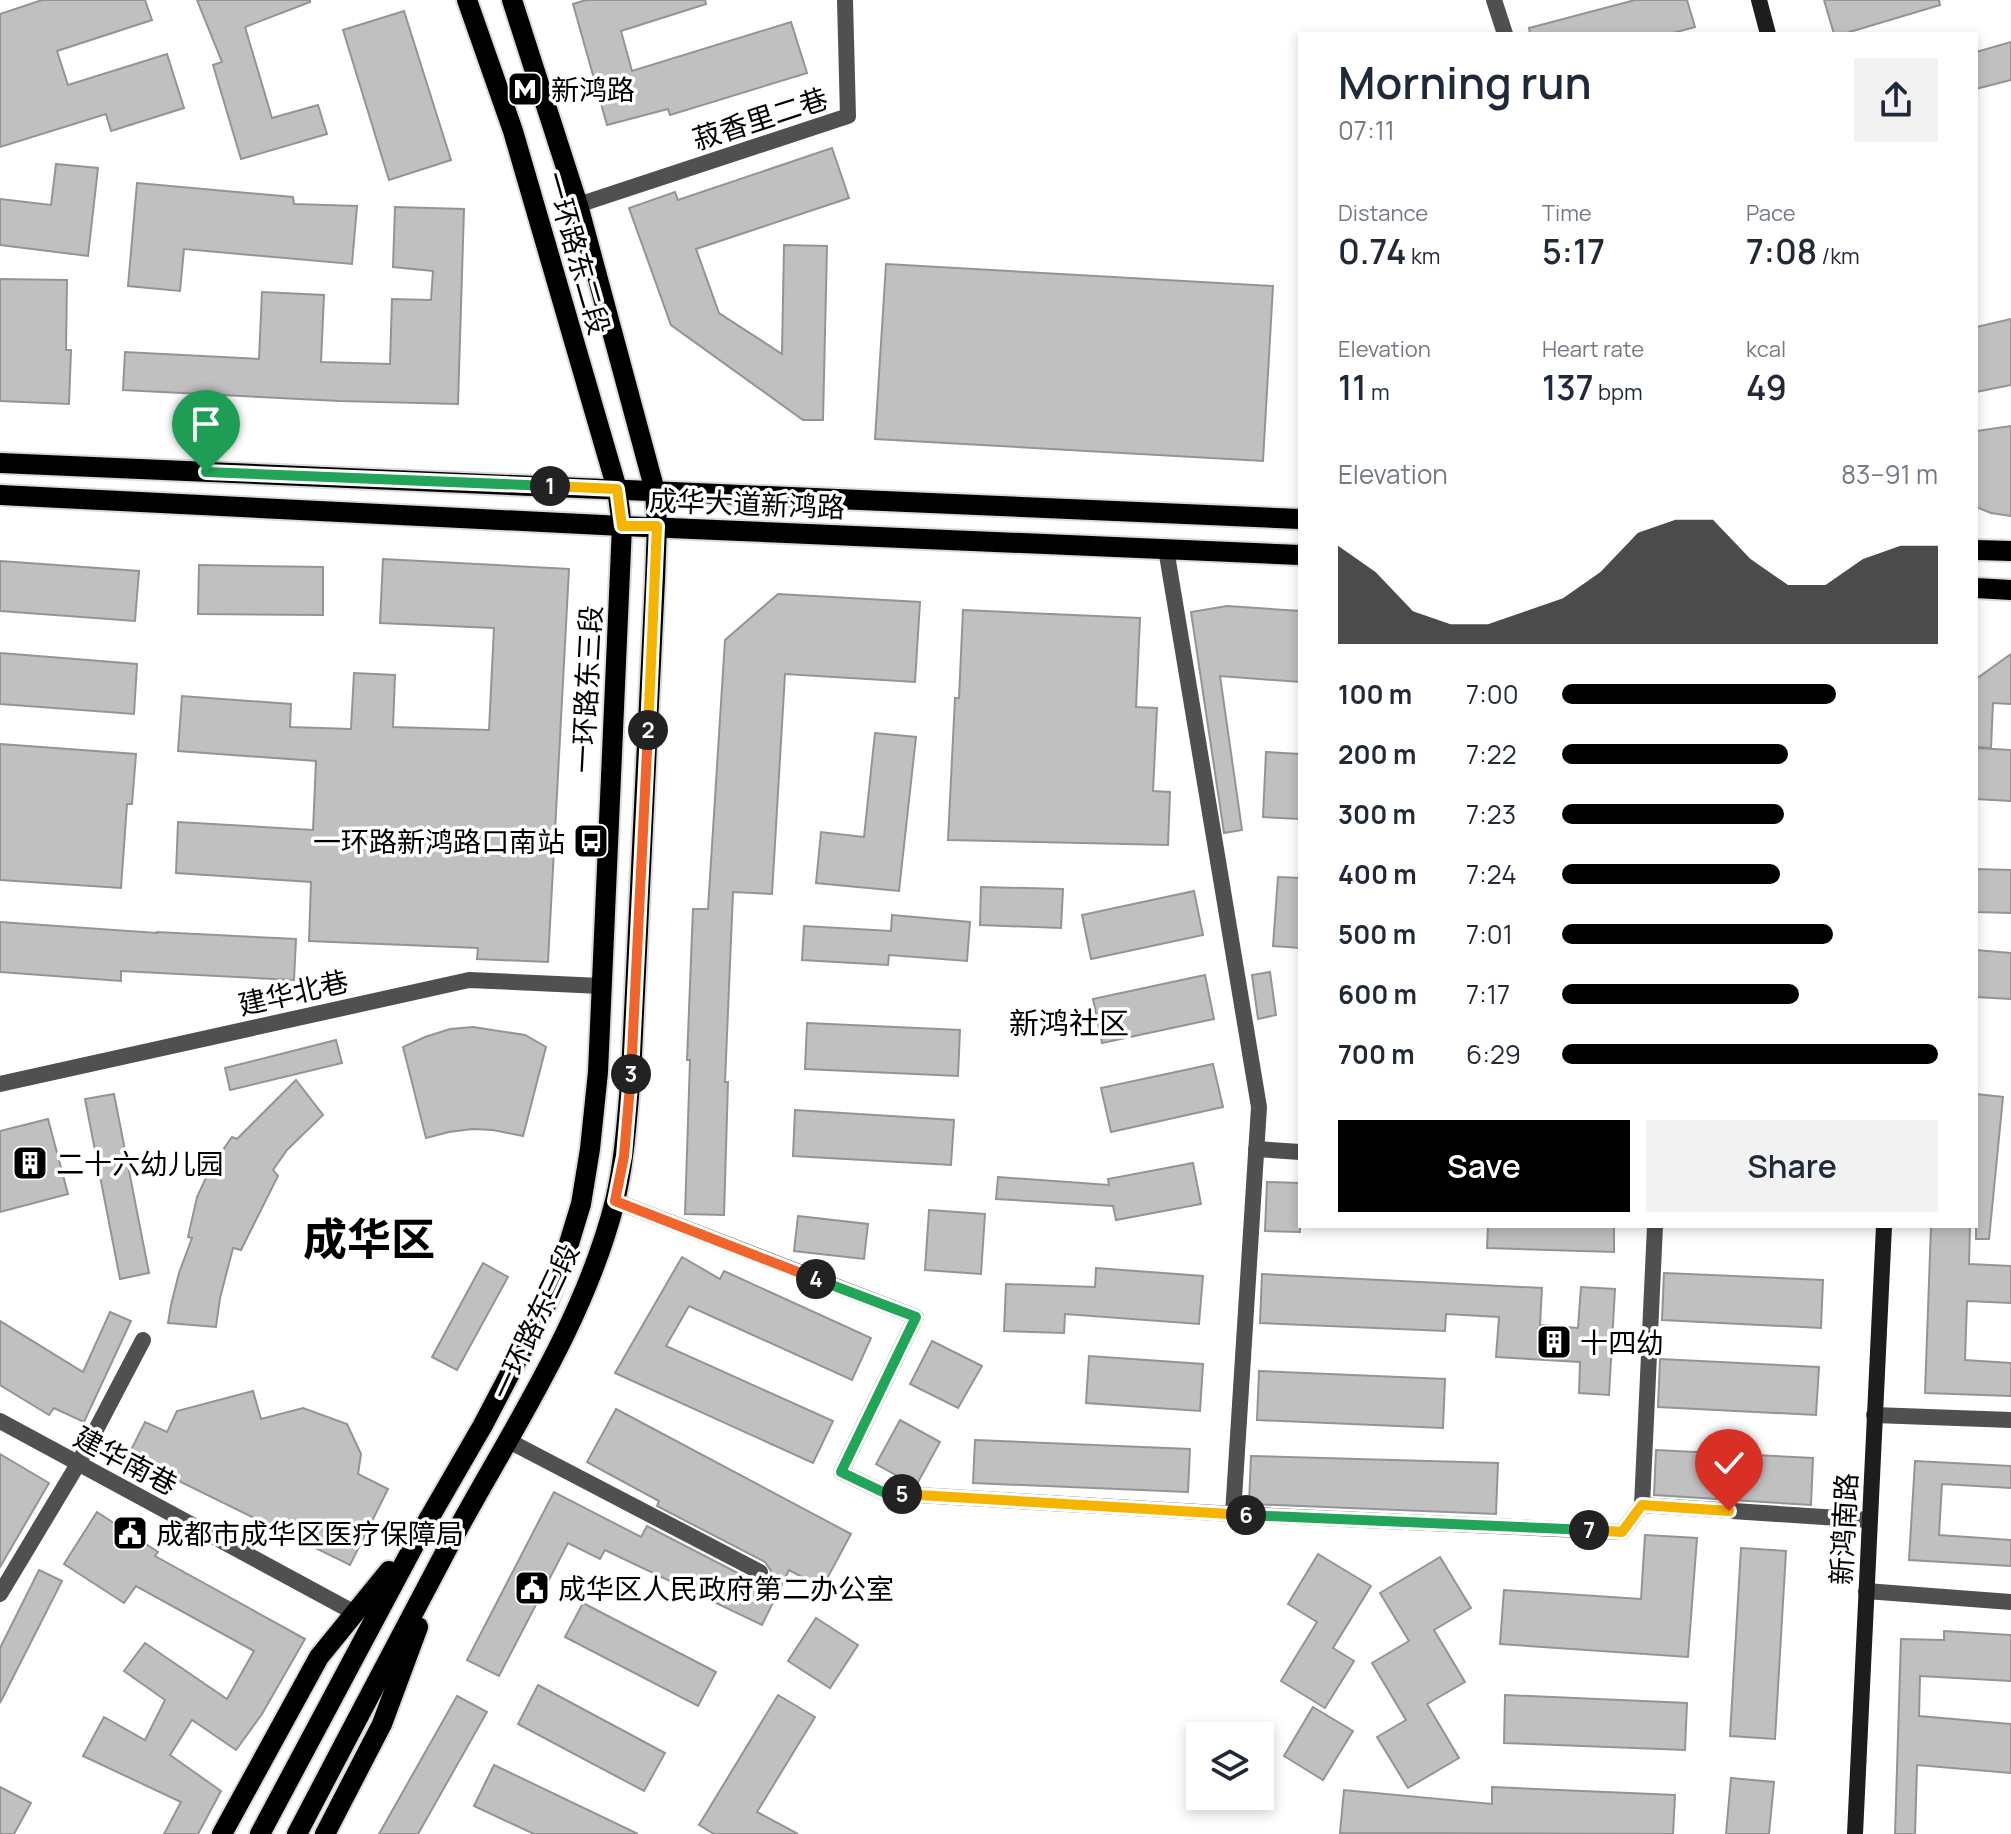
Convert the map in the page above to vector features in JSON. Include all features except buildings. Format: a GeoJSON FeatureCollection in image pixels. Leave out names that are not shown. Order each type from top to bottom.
{"type":"FeatureCollection","features":[{"type":"Feature","properties":{"kind":"main road","name":"一环路东二段"},"geometry":{"type":"LineString","coordinates":[[467,0],[513,131],[617,489],[622,526]]}},
{"type":"Feature","properties":{"kind":"main road","name":"一环路东二段"},"geometry":{"type":"LineString","coordinates":[[512,0],[578,205],[655,491],[657,526]]}},
{"type":"Feature","properties":{"kind":"main road","name":"成华大道新鸿路"},"geometry":{"type":"LineString","coordinates":[[0,463],[1298,519]]}},
{"type":"Feature","properties":{"kind":"main road","name":"成华大道新鸿路"},"geometry":{"type":"LineString","coordinates":[[0,495],[1298,555]]}},
{"type":"Feature","properties":{"kind":"main road","name":"一环路东三段"},"geometry":{"type":"LineString","coordinates":[[420,1534],[483,1425],[548,1301],[581,1204],[598,1072],[622,526]]}},
{"type":"Feature","properties":{"kind":"main road","name":"一环路东三段"},"geometry":{"type":"LineString","coordinates":[[446,1550],[575,1314],[592,1274],[615,1201],[624,1156],[631,1074],[657,526]]}},
{"type":"Feature","properties":{"kind":"main road"},"geometry":{"type":"LineString","coordinates":[[1978,550],[2011,551]]}},
{"type":"Feature","properties":{"kind":"main road"},"geometry":{"type":"LineString","coordinates":[[1978,588],[2011,590]]}},
{"type":"Feature","properties":{"kind":"main road"},"geometry":{"type":"LineString","coordinates":[[222,1834],[319,1657],[420,1534]]}},
{"type":"Feature","properties":{"kind":"main road"},"geometry":{"type":"LineString","coordinates":[[260,1834],[420,1534]]}},
{"type":"Feature","properties":{"kind":"main road"},"geometry":{"type":"LineString","coordinates":[[297,1834],[446,1550]]}},
{"type":"Feature","properties":{"kind":"main road"},"geometry":{"type":"LineString","coordinates":[[325,1834],[382,1724],[446,1550]]}},
{"type":"Feature","properties":{"kind":"street","name":"菽香里二巷"},"geometry":{"type":"LineString","coordinates":[[578,205],[848,116],[845,0]]}},
{"type":"Feature","properties":{"kind":"street"},"geometry":{"type":"LineString","coordinates":[[1494,0],[1504,32]]}},
{"type":"Feature","properties":{"kind":"street"},"geometry":{"type":"LineString","coordinates":[[1759,0],[1767,32]]}},
{"type":"Feature","properties":{"kind":"street"},"geometry":{"type":"LineString","coordinates":[[1166,549],[1259,1107],[1233,1514]]}},
{"type":"Feature","properties":{"kind":"street","name":"建华北巷"},"geometry":{"type":"LineString","coordinates":[[0,1084],[469,980],[601,986]]}},
{"type":"Feature","properties":{"kind":"street"},"geometry":{"type":"LineString","coordinates":[[1256,1149],[1298,1152]]}},
{"type":"Feature","properties":{"kind":"street"},"geometry":{"type":"LineString","coordinates":[[615,1201],[916,1317],[841,1472],[885,1493],[1233,1514],[1622,1532],[1642,1505],[1655,1228]]}},
{"type":"Feature","properties":{"kind":"street","name":"新鸿南路"},"geometry":{"type":"LineString","coordinates":[[1855,1834],[1884,1228]]}},
{"type":"Feature","properties":{"kind":"street"},"geometry":{"type":"LineString","coordinates":[[0,1594],[78,1464],[143,1340]]}},
{"type":"Feature","properties":{"kind":"street"},"geometry":{"type":"LineString","coordinates":[[1874,1415],[2011,1420]]}},
{"type":"Feature","properties":{"kind":"street","name":"建华南巷"},"geometry":{"type":"LineString","coordinates":[[0,1421],[355,1613]]}},
{"type":"Feature","properties":{"kind":"street"},"geometry":{"type":"LineString","coordinates":[[507,1440],[760,1572]]}},
{"type":"Feature","properties":{"kind":"street"},"geometry":{"type":"LineString","coordinates":[[1642,1505],[1869,1520]]}},
{"type":"Feature","properties":{"kind":"street"},"geometry":{"type":"LineString","coordinates":[[1866,1591],[2011,1602]]}},
{"type":"Feature","properties":{"kind":"place","name":"新鸿路"},"geometry":{"type":"Point","coordinates":[525,89]}},
{"type":"Feature","properties":{"kind":"place","name":"一环路新鸿路口南站"},"geometry":{"type":"Point","coordinates":[591,841]}},
{"type":"Feature","properties":{"kind":"place","name":"二十六幼儿园"},"geometry":{"type":"Point","coordinates":[30,1163]}},
{"type":"Feature","properties":{"kind":"place","name":"十四幼"},"geometry":{"type":"Point","coordinates":[1554,1342]}},
{"type":"Feature","properties":{"kind":"place","name":"成都市成华区医疗保障局"},"geometry":{"type":"Point","coordinates":[130,1533]}},
{"type":"Feature","properties":{"kind":"place","name":"成华区人民政府第二办公室"},"geometry":{"type":"Point","coordinates":[532,1588]}},
{"type":"Feature","properties":{"kind":"district","name":"新鸿社区"},"geometry":{"type":"Point","coordinates":[1069,1022]}},
{"type":"Feature","properties":{"kind":"district","name":"成华区"},"geometry":{"type":"Point","coordinates":[369,1238]}},
{"type":"Feature","properties":{"kind":"route"},"geometry":{"type":"LineString","coordinates":[[206,472],[617,489],[622,526],[657,526],[631,1074],[624,1156],[615,1201],[916,1317],[841,1472],[885,1493],[1233,1514],[1622,1532],[1642,1505],[1729,1511]]}}]}
